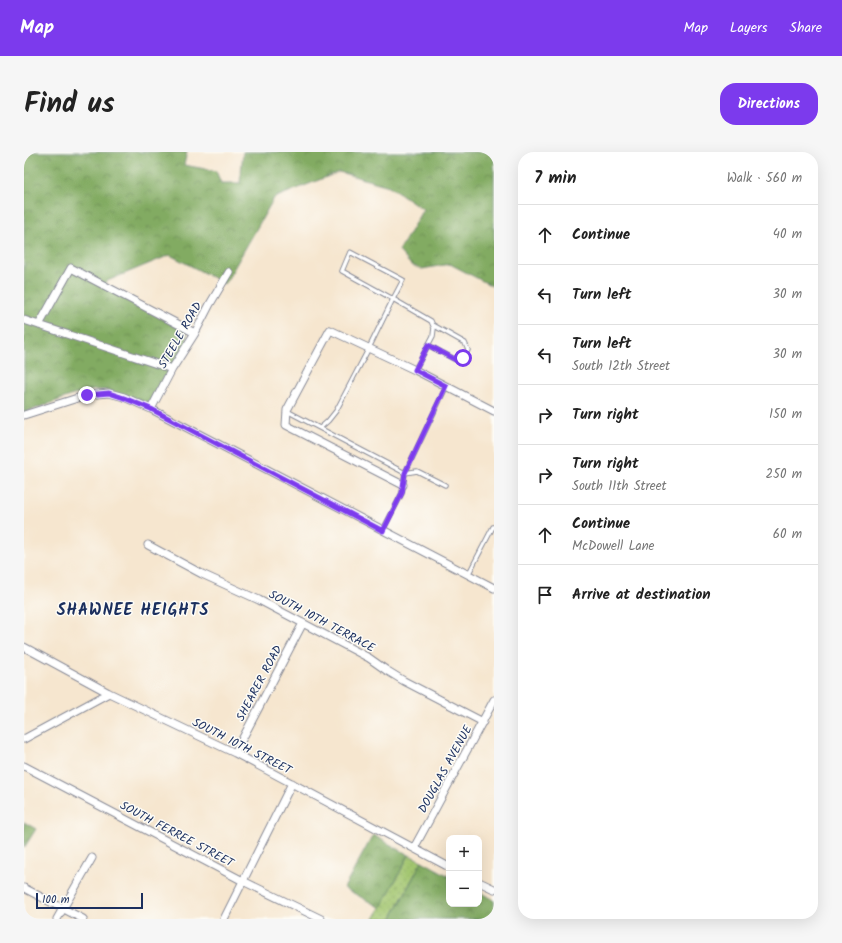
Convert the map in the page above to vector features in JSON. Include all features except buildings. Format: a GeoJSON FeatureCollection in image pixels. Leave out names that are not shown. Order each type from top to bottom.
{"type":"FeatureCollection","features":[{"type":"Feature","properties":{"kind":"street"},"geometry":{"type":"LineString","coordinates":[[39,325],[71,268],[195,333]]}},
{"type":"Feature","properties":{"kind":"street","name":"STEELE ROAD"},"geometry":{"type":"LineString","coordinates":[[151,409],[172,369],[195,333],[229,272]]}},
{"type":"Feature","properties":{"kind":"street"},"geometry":{"type":"LineString","coordinates":[[24,320],[172,369]]}},
{"type":"Feature","properties":{"kind":"street"},"geometry":{"type":"LineString","coordinates":[[403,485],[286,425],[286,410],[330,330],[415,370],[494,411]]}},
{"type":"Feature","properties":{"kind":"street"},"geometry":{"type":"LineString","coordinates":[[24,415],[87,395],[109,393],[124,398],[151,409],[494,588]]}},
{"type":"Feature","properties":{"kind":"street","name":"SOUTH 10TH TERRACE"},"geometry":{"type":"LineString","coordinates":[[148,545],[202,574],[260,600],[369,658],[404,681],[483,722]]}},
{"type":"Feature","properties":{"kind":"street","name":"SHEARER ROAD"},"geometry":{"type":"LineString","coordinates":[[235,753],[303,624]]}},
{"type":"Feature","properties":{"kind":"street","name":"SOUTH 10TH STREET"},"geometry":{"type":"LineString","coordinates":[[24,647],[109,693],[235,753],[446,865]]}},
{"type":"Feature","properties":{"kind":"street"},"geometry":{"type":"LineString","coordinates":[[24,739],[109,693]]}},
{"type":"Feature","properties":{"kind":"street","name":"DOUGLAS AVENUE"},"geometry":{"type":"LineString","coordinates":[[414,848],[494,700]]}},
{"type":"Feature","properties":{"kind":"street","name":"SOUTH FERREE STREET"},"geometry":{"type":"LineString","coordinates":[[24,766],[243,881],[321,919]]}},
{"type":"Feature","properties":{"kind":"street"},"geometry":{"type":"LineString","coordinates":[[224,919],[292,783]]}},
{"type":"Feature","properties":{"kind":"street"},"geometry":{"type":"LineString","coordinates":[[57,919],[92,858]]}},
{"type":"Feature","properties":{"kind":"street"},"geometry":{"type":"LineString","coordinates":[[482,883],[494,889]]}},
{"type":"Feature","properties":{"kind":"street"},"geometry":{"type":"LineString","coordinates":[[24,888],[83,919]]}},
{"type":"Feature","properties":{"kind":"lane"},"geometry":{"type":"LineString","coordinates":[[320,428],[336,412],[369,348],[393,299],[403,280],[350,252],[342,271],[393,299],[431,321],[434,328],[433,336],[415,370]]}},
{"type":"Feature","properties":{"kind":"lane"},"geometry":{"type":"LineString","coordinates":[[428,345],[456,360],[463,358],[468,350],[465,343],[432,324]]}},
{"type":"Feature","properties":{"kind":"lane"},"geometry":{"type":"LineString","coordinates":[[383,531],[402,493],[405,473],[446,386]]}},
{"type":"Feature","properties":{"kind":"lane"},"geometry":{"type":"LineString","coordinates":[[286,410],[405,473],[417,470],[445,485]]}},
{"type":"Feature","properties":{"kind":"lane"},"geometry":{"type":"LineString","coordinates":[[468,575],[494,527]]}},
{"type":"Feature","properties":{"kind":"green space"},"geometry":{"type":"Polygon","coordinates":[[[187,152],[184,165],[216,171],[221,183],[240,183],[243,152],[494,152],[494,287],[450,264],[422,269],[411,265],[399,251],[423,209],[389,186],[339,172],[274,198],[225,284],[170,255],[107,281],[103,287],[186,332],[187,342],[150,401],[147,403],[104,390],[94,390],[73,395],[24,413],[24,153],[187,152]]]}},
{"type":"Feature","properties":{"kind":"green space"},"geometry":{"type":"Polygon","coordinates":[[[24,822],[36,829],[24,848],[24,822]]]}},
{"type":"Feature","properties":{"kind":"green space"},"geometry":{"type":"Polygon","coordinates":[[[373,835],[409,855],[381,908],[344,888],[373,835]]]}},
{"type":"Feature","properties":{"kind":"green space"},"geometry":{"type":"Polygon","coordinates":[[[409,855],[422,861],[391,919],[374,919],[409,855]]]}},
{"type":"Feature","properties":{"kind":"green space"},"geometry":{"type":"Polygon","coordinates":[[[422,861],[446,874],[446,907],[482,907],[482,894],[494,900],[494,919],[391,919],[422,861]]]}},
{"type":"Feature","properties":{"kind":"district","name":"SHAWNEE HEIGHTS"},"geometry":{"type":"Point","coordinates":[133,609]}},
{"type":"Feature","properties":{"kind":"route"},"geometry":{"type":"LineString","coordinates":[[87,395],[109,393],[151,409],[383,531],[402,493],[405,473],[446,386],[415,370],[428,345],[456,360],[463,358]]}}]}
